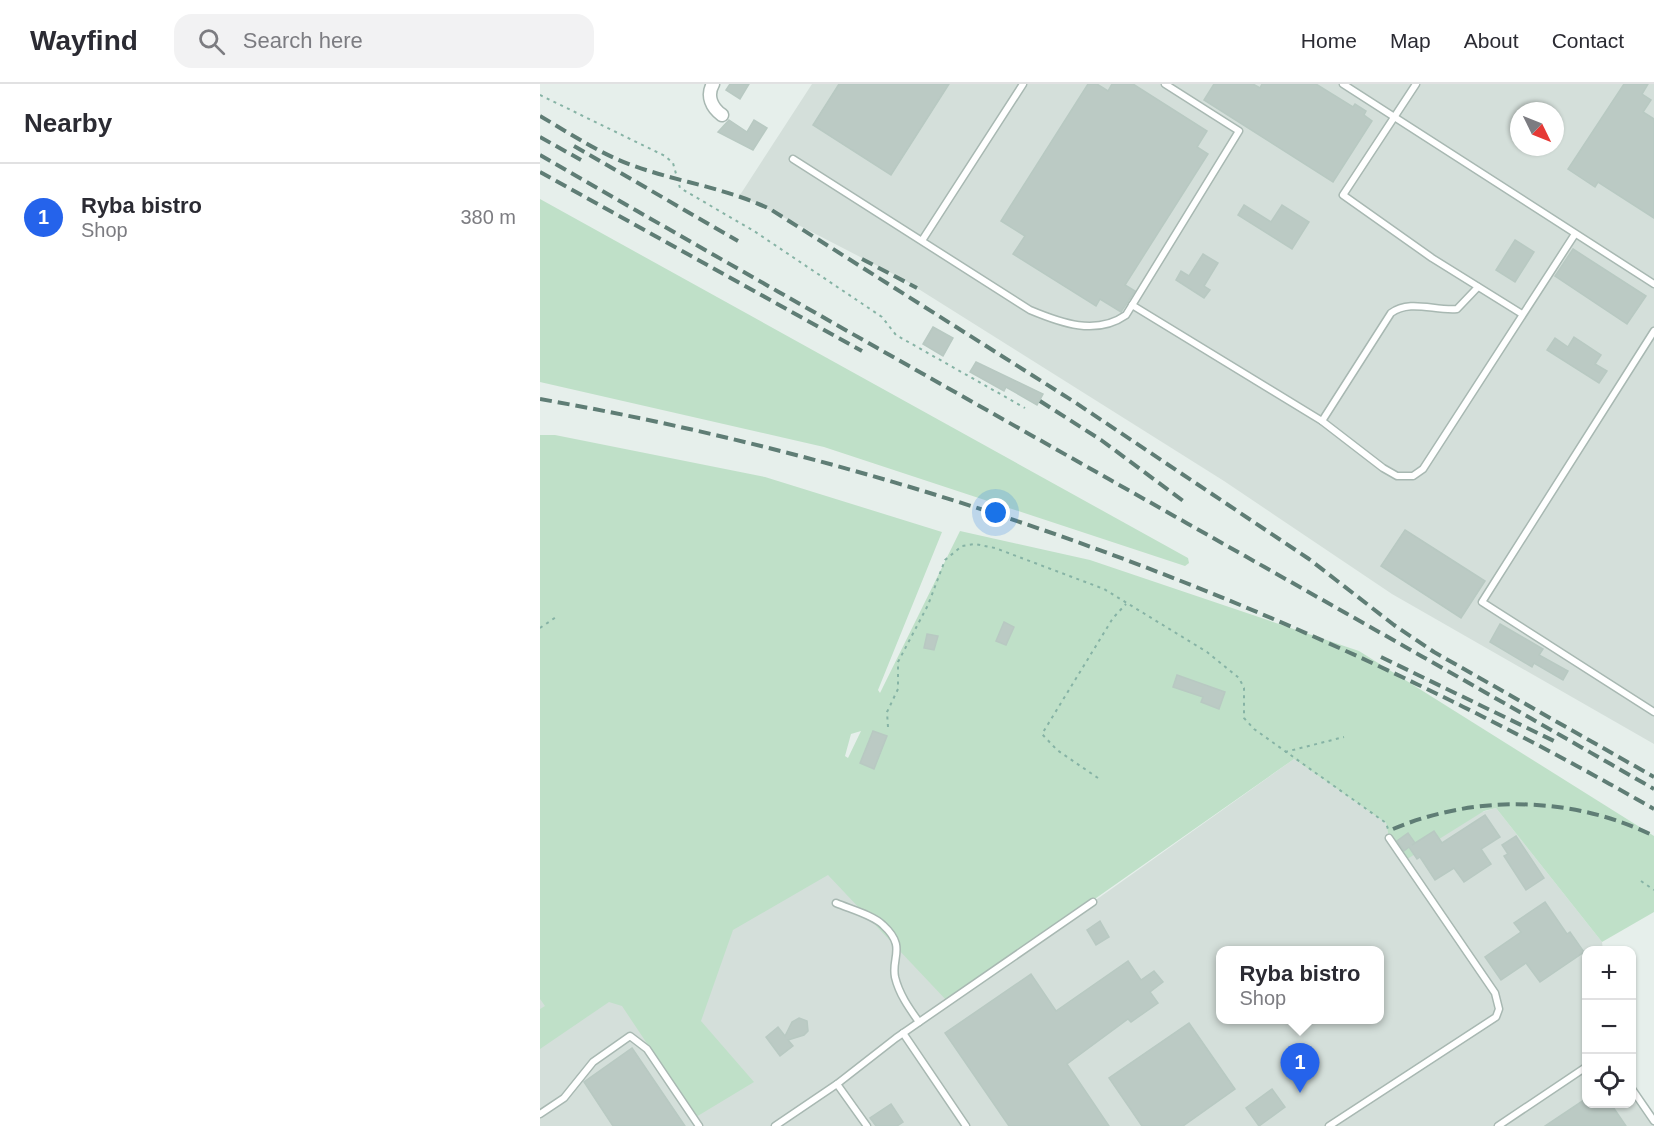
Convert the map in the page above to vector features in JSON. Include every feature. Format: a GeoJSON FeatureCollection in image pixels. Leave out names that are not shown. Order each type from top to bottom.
{"type":"FeatureCollection","features":[{"type":"Feature","properties":{"kind":"street"},"geometry":{"type":"LineString","coordinates":[[708,86],[710,100],[716,111],[722,115]]}},
{"type":"Feature","properties":{"kind":"lane"},"geometry":{"type":"LineString","coordinates":[[922,239],[1023,84]]}},
{"type":"Feature","properties":{"kind":"lane"},"geometry":{"type":"LineString","coordinates":[[793,159],[922,239],[1030,310],[1059,322],[1092,326],[1112,325],[1126,315],[1239,131],[1165,84]]}},
{"type":"Feature","properties":{"kind":"lane"},"geometry":{"type":"LineString","coordinates":[[1343,84],[1654,284]]}},
{"type":"Feature","properties":{"kind":"lane"},"geometry":{"type":"LineString","coordinates":[[1416,84],[1343,195],[1478,287],[1522,314]]}},
{"type":"Feature","properties":{"kind":"lane"},"geometry":{"type":"LineString","coordinates":[[1132,305],[1322,422],[1383,468],[1397,476],[1413,476],[1423,469],[1575,234]]}},
{"type":"Feature","properties":{"kind":"lane"},"geometry":{"type":"LineString","coordinates":[[1322,422],[1391,313],[1408,305],[1441,311],[1457,309],[1478,287]]}},
{"type":"Feature","properties":{"kind":"lane"},"geometry":{"type":"LineString","coordinates":[[1654,331],[1482,602],[1654,712]]}},
{"type":"Feature","properties":{"kind":"lane"},"geometry":{"type":"LineString","coordinates":[[1329,1126],[1496,1017],[1499,1009],[1495,993],[1389,838]]}},
{"type":"Feature","properties":{"kind":"lane"},"geometry":{"type":"LineString","coordinates":[[775,1126],[919,1022],[1093,902]]}},
{"type":"Feature","properties":{"kind":"lane"},"geometry":{"type":"LineString","coordinates":[[837,903],[882,924],[894,939],[898,954],[894,973],[898,990],[919,1022]]}},
{"type":"Feature","properties":{"kind":"lane"},"geometry":{"type":"LineString","coordinates":[[903,1034],[966,1126]]}},
{"type":"Feature","properties":{"kind":"lane"},"geometry":{"type":"LineString","coordinates":[[540,1114],[564,1098],[593,1062],[630,1036],[647,1049],[699,1126]]}},
{"type":"Feature","properties":{"kind":"lane"},"geometry":{"type":"LineString","coordinates":[[1498,1126],[1582,1070]]}},
{"type":"Feature","properties":{"kind":"lane"},"geometry":{"type":"LineString","coordinates":[[837,1083],[867,1126]]}},
{"type":"Feature","properties":{"kind":"lane"},"geometry":{"type":"LineString","coordinates":[[1636,1095],[1654,1121]]}},
{"type":"Feature","properties":{"kind":"path"},"geometry":{"type":"LineString","coordinates":[[540,95],[665,156],[673,163],[681,188],[754,231],[882,317],[896,335],[1025,408]]}},
{"type":"Feature","properties":{"kind":"path"},"geometry":{"type":"LineString","coordinates":[[888,728],[887,712],[898,689],[898,662],[928,605],[945,560],[962,546],[975,544],[995,548],[1104,589],[1207,652],[1239,678],[1244,688],[1244,718],[1286,752],[1386,823],[1389,838]]}},
{"type":"Feature","properties":{"kind":"path"},"geometry":{"type":"LineString","coordinates":[[1098,778],[1057,750],[1041,734],[1113,618],[1126,604]]}},
{"type":"Feature","properties":{"kind":"path"},"geometry":{"type":"LineString","coordinates":[[540,628],[556,617]]}},
{"type":"Feature","properties":{"kind":"path"},"geometry":{"type":"LineString","coordinates":[[1286,752],[1344,737]]}},
{"type":"Feature","properties":{"kind":"path"},"geometry":{"type":"LineString","coordinates":[[1641,881],[1654,890]]}},
{"type":"Feature","properties":{"kind":"shaded area"},"geometry":{"type":"Polygon","coordinates":[[[812,84],[1654,84],[1654,744],[1392,594],[1224,481],[901,278],[740,195],[812,84]]]}},
{"type":"Feature","properties":{"kind":"shaded area"},"geometry":{"type":"Polygon","coordinates":[[[1294,759],[1386,823],[1389,838],[1496,808],[1602,942],[1602,946],[1582,946],[1582,1108],[1636,1108],[1636,1095],[1654,1121],[1654,1126],[540,1126],[540,963],[803,849],[1093,902],[1294,759]]]}},
{"type":"Feature","properties":{"kind":"green space"},"geometry":{"type":"Polygon","coordinates":[[[540,199],[1188,558],[1189,563],[1185,566],[824,447],[540,382],[540,199]]]}},
{"type":"Feature","properties":{"kind":"green space"},"geometry":{"type":"Polygon","coordinates":[[[540,435],[555,435],[765,477],[942,532],[878,690],[880,693],[960,531],[1090,560],[1359,651],[1654,836],[1654,912],[1602,942],[1496,808],[1484,811],[1404,861],[1389,838],[1386,823],[1294,759],[948,1002],[828,875],[733,930],[701,1021],[754,1082],[696,1117],[622,1006],[609,1002],[540,1049],[540,1009],[545,1006],[540,999],[540,435]],[[861,731],[851,734],[845,756],[848,758],[861,731]]]}},
{"type":"Feature","properties":{"kind":"building"},"geometry":{"type":"Polygon","coordinates":[[[730,84],[749,84],[740,99],[726,90],[730,84]]]}},
{"type":"Feature","properties":{"kind":"building"},"geometry":{"type":"Polygon","coordinates":[[[839,84],[949,84],[891,175],[813,125],[839,84]]]}},
{"type":"Feature","properties":{"kind":"building"},"geometry":{"type":"Polygon","coordinates":[[[1088,84],[1097,84],[1108,91],[1112,84],[1133,84],[1207,131],[1197,147],[1208,154],[1125,285],[1135,291],[1121,312],[1100,299],[1096,306],[1013,254],[1025,236],[1001,221],[1088,84]]]}},
{"type":"Feature","properties":{"kind":"building"},"geometry":{"type":"Polygon","coordinates":[[[1214,84],[1253,84],[1260,88],[1262,84],[1316,84],[1353,107],[1355,104],[1366,111],[1364,115],[1372,121],[1333,182],[1204,100],[1214,84]]]}},
{"type":"Feature","properties":{"kind":"building"},"geometry":{"type":"Polygon","coordinates":[[[1624,84],[1648,84],[1642,94],[1651,100],[1643,112],[1654,119],[1654,218],[1598,182],[1595,187],[1568,169],[1624,84]]]}},
{"type":"Feature","properties":{"kind":"building"},"geometry":{"type":"Polygon","coordinates":[[[729,120],[747,132],[754,120],[767,128],[753,150],[718,132],[729,120]]]}},
{"type":"Feature","properties":{"kind":"building"},"geometry":{"type":"Polygon","coordinates":[[[1244,205],[1271,222],[1282,205],[1309,222],[1292,249],[1238,215],[1244,205]]]}},
{"type":"Feature","properties":{"kind":"building"},"geometry":{"type":"Polygon","coordinates":[[[1515,240],[1534,252],[1515,282],[1496,270],[1515,240]]]}},
{"type":"Feature","properties":{"kind":"building"},"geometry":{"type":"Polygon","coordinates":[[[1573,249],[1646,296],[1627,324],[1555,276],[1573,249]]]}},
{"type":"Feature","properties":{"kind":"building"},"geometry":{"type":"Polygon","coordinates":[[[1203,254],[1218,263],[1204,286],[1210,290],[1204,298],[1176,280],[1181,271],[1189,276],[1203,254]]]}},
{"type":"Feature","properties":{"kind":"building"},"geometry":{"type":"Polygon","coordinates":[[[933,327],[953,338],[943,356],[923,344],[933,327]]]}},
{"type":"Feature","properties":{"kind":"building"},"geometry":{"type":"Polygon","coordinates":[[[1574,337],[1601,355],[1595,364],[1607,371],[1599,383],[1547,350],[1555,338],[1568,347],[1574,337]]]}},
{"type":"Feature","properties":{"kind":"building"},"geometry":{"type":"Polygon","coordinates":[[[976,362],[1043,394],[1037,405],[1006,387],[1004,391],[970,372],[976,362]]]}},
{"type":"Feature","properties":{"kind":"building"},"geometry":{"type":"Polygon","coordinates":[[[1405,530],[1485,581],[1461,618],[1381,566],[1405,530]]]}},
{"type":"Feature","properties":{"kind":"building"},"geometry":{"type":"Polygon","coordinates":[[[1004,622],[1014,627],[1006,645],[996,641],[1004,622]]]}},
{"type":"Feature","properties":{"kind":"building"},"geometry":{"type":"Polygon","coordinates":[[[1500,624],[1543,649],[1539,655],[1568,671],[1563,680],[1534,663],[1532,667],[1490,642],[1500,624]]]}},
{"type":"Feature","properties":{"kind":"building"},"geometry":{"type":"Polygon","coordinates":[[[927,634],[938,636],[934,650],[924,648],[927,634]]]}},
{"type":"Feature","properties":{"kind":"building"},"geometry":{"type":"Polygon","coordinates":[[[1177,675],[1225,692],[1219,709],[1201,702],[1203,697],[1173,687],[1177,675]]]}},
{"type":"Feature","properties":{"kind":"building"},"geometry":{"type":"Polygon","coordinates":[[[873,731],[887,736],[874,769],[860,763],[873,731]]]}},
{"type":"Feature","properties":{"kind":"building"},"geometry":{"type":"Polygon","coordinates":[[[1485,815],[1500,837],[1481,849],[1491,864],[1464,882],[1454,868],[1435,880],[1420,857],[1417,859],[1409,847],[1404,851],[1397,841],[1408,833],[1415,843],[1412,845],[1434,831],[1442,843],[1485,815]]]}},
{"type":"Feature","properties":{"kind":"building"},"geometry":{"type":"Polygon","coordinates":[[[1516,836],[1544,878],[1526,890],[1504,856],[1508,854],[1502,845],[1516,836]]]}},
{"type":"Feature","properties":{"kind":"building"},"geometry":{"type":"Polygon","coordinates":[[[1545,902],[1567,934],[1570,932],[1582,949],[1582,953],[1540,982],[1526,963],[1501,980],[1485,957],[1521,932],[1514,923],[1545,902]]]}},
{"type":"Feature","properties":{"kind":"building"},"geometry":{"type":"Polygon","coordinates":[[[1100,921],[1109,937],[1096,945],[1087,930],[1100,921]]]}},
{"type":"Feature","properties":{"kind":"building"},"geometry":{"type":"Polygon","coordinates":[[[1128,961],[1141,980],[1154,971],[1163,982],[1150,992],[1158,1003],[1131,1022],[1128,1019],[1067,1064],[1109,1126],[1009,1126],[945,1033],[1031,974],[1056,1011],[1128,961]]]}},
{"type":"Feature","properties":{"kind":"building"},"geometry":{"type":"Polygon","coordinates":[[[799,1018],[807,1021],[808,1031],[804,1035],[788,1040],[793,1046],[780,1056],[766,1037],[778,1027],[785,1036],[792,1022],[799,1018]]]}},
{"type":"Feature","properties":{"kind":"building"},"geometry":{"type":"Polygon","coordinates":[[[1189,1023],[1235,1089],[1183,1126],[1142,1126],[1109,1078],[1189,1023]]]}},
{"type":"Feature","properties":{"kind":"building"},"geometry":{"type":"Polygon","coordinates":[[[632,1048],[685,1126],[613,1126],[584,1082],[632,1048]]]}},
{"type":"Feature","properties":{"kind":"building"},"geometry":{"type":"Polygon","coordinates":[[[1272,1089],[1285,1107],[1259,1126],[1246,1108],[1272,1089]]]}},
{"type":"Feature","properties":{"kind":"building"},"geometry":{"type":"Polygon","coordinates":[[[1582,1101],[1582,1108],[1614,1108],[1626,1126],[1545,1126],[1582,1101]]]}},
{"type":"Feature","properties":{"kind":"building"},"geometry":{"type":"Polygon","coordinates":[[[891,1104],[903,1122],[897,1126],[876,1126],[870,1118],[891,1104]]]}},
{"type":"Feature","properties":{"kind":"railway"},"geometry":{"type":"LineString","coordinates":[[540,116],[621,161],[651,172],[719,190],[770,209],[1076,403],[1309,559],[1394,625],[1434,652],[1654,777]]}},
{"type":"Feature","properties":{"kind":"railway"},"geometry":{"type":"LineString","coordinates":[[540,137],[581,160]]}},
{"type":"Feature","properties":{"kind":"railway"},"geometry":{"type":"LineString","coordinates":[[574,146],[738,241]]}},
{"type":"Feature","properties":{"kind":"railway"},"geometry":{"type":"LineString","coordinates":[[540,155],[1654,789]]}},
{"type":"Feature","properties":{"kind":"railway"},"geometry":{"type":"LineString","coordinates":[[540,172],[862,351]]}},
{"type":"Feature","properties":{"kind":"railway"},"geometry":{"type":"LineString","coordinates":[[862,259],[917,288]]}},
{"type":"Feature","properties":{"kind":"railway"},"geometry":{"type":"LineString","coordinates":[[540,399],[686,428],[831,464],[974,507],[1115,556],[1253,610],[1390,671],[1523,737],[1654,809]]}},
{"type":"Feature","properties":{"kind":"railway"},"geometry":{"type":"LineString","coordinates":[[1040,401],[1101,440],[1186,503]]}},
{"type":"Feature","properties":{"kind":"railway"},"geometry":{"type":"LineString","coordinates":[[1381,657],[1556,742]]}},
{"type":"Feature","properties":{"kind":"railway"},"geometry":{"type":"LineString","coordinates":[[1393,829],[1457,810],[1491,805],[1524,804],[1591,813],[1654,836]]}},
{"type":"Feature","properties":{"kind":"place","name":"Ryba bistro"},"geometry":{"type":"Point","coordinates":[1300,1093]}}]}
